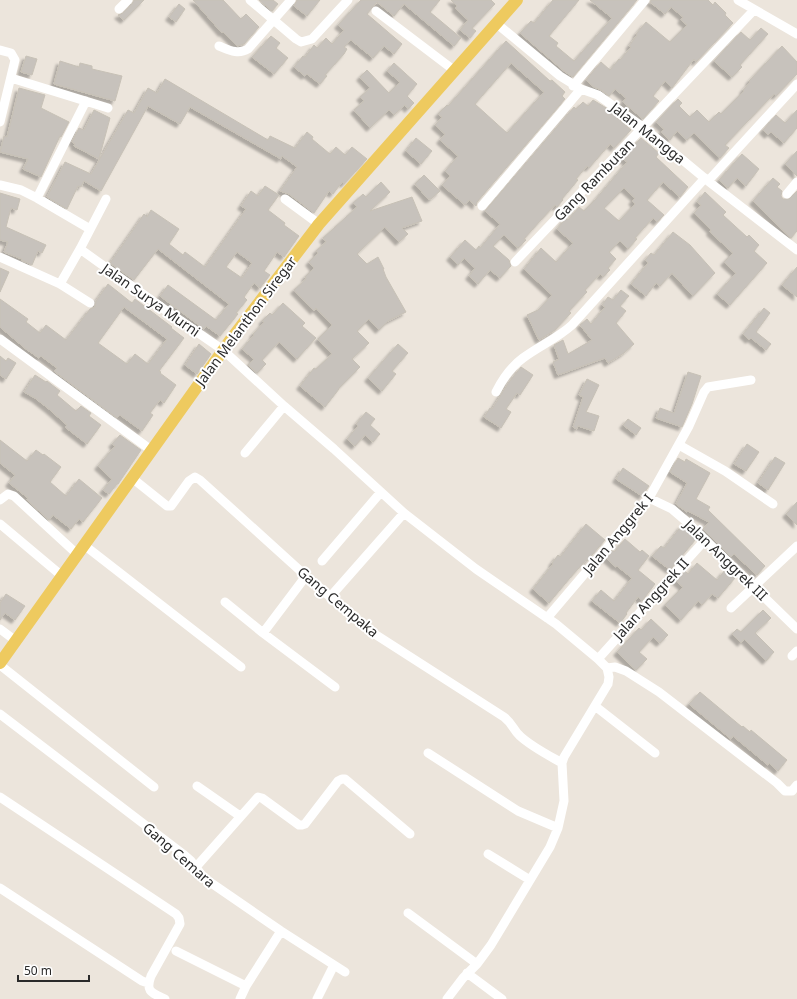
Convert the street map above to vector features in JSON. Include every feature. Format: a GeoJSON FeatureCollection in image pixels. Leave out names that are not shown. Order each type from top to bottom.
{"type":"FeatureCollection","features":[{"type":"Feature","properties":{"kind":"main road","name":"Jalan Melanthon Siregar"},"geometry":{"type":"LineString","coordinates":[[0,664],[223,350],[320,224],[517,0]]}},
{"type":"Feature","properties":{"kind":"street"},"geometry":{"type":"LineString","coordinates":[[119,9],[128,0]]}},
{"type":"Feature","properties":{"kind":"street"},"geometry":{"type":"LineString","coordinates":[[250,0],[301,42],[306,42],[312,39],[348,0]]}},
{"type":"Feature","properties":{"kind":"street"},"geometry":{"type":"LineString","coordinates":[[219,46],[231,51],[242,52],[255,42],[291,0]]}},
{"type":"Feature","properties":{"kind":"street"},"geometry":{"type":"LineString","coordinates":[[482,206],[577,88],[645,0]]}},
{"type":"Feature","properties":{"kind":"street"},"geometry":{"type":"LineString","coordinates":[[738,0],[754,6],[797,34]]}},
{"type":"Feature","properties":{"kind":"street","name":"Gang Rambutan"},"geometry":{"type":"LineString","coordinates":[[515,262],[644,128],[754,6]]}},
{"type":"Feature","properties":{"kind":"street"},"geometry":{"type":"LineString","coordinates":[[376,11],[455,71]]}},
{"type":"Feature","properties":{"kind":"street","name":"Jalan Mangga"},"geometry":{"type":"LineString","coordinates":[[496,23],[560,76],[577,88],[598,95],[644,128],[707,180],[797,250]]}},
{"type":"Feature","properties":{"kind":"street"},"geometry":{"type":"LineString","coordinates":[[0,50],[11,53],[15,60],[0,122]]}},
{"type":"Feature","properties":{"kind":"street"},"geometry":{"type":"LineString","coordinates":[[11,78],[108,108]]}},
{"type":"Feature","properties":{"kind":"street"},"geometry":{"type":"LineString","coordinates":[[496,392],[500,384],[519,361],[566,331],[572,325],[797,84]]}},
{"type":"Feature","properties":{"kind":"street"},"geometry":{"type":"LineString","coordinates":[[38,198],[86,101]]}},
{"type":"Feature","properties":{"kind":"street"},"geometry":{"type":"LineString","coordinates":[[787,194],[797,182]]}},
{"type":"Feature","properties":{"kind":"street"},"geometry":{"type":"LineString","coordinates":[[0,185],[21,190],[38,198],[90,229]]}},
{"type":"Feature","properties":{"kind":"street"},"geometry":{"type":"LineString","coordinates":[[60,284],[106,199]]}},
{"type":"Feature","properties":{"kind":"street"},"geometry":{"type":"LineString","coordinates":[[285,199],[320,224]]}},
{"type":"Feature","properties":{"kind":"street","name":"Jalan Surya Murni"},"geometry":{"type":"LineString","coordinates":[[80,249],[223,350],[404,513],[476,569],[548,618],[607,668]]}},
{"type":"Feature","properties":{"kind":"street"},"geometry":{"type":"LineString","coordinates":[[0,257],[60,284],[90,304]]}},
{"type":"Feature","properties":{"kind":"street"},"geometry":{"type":"LineString","coordinates":[[0,339],[151,450]]}},
{"type":"Feature","properties":{"kind":"street","name":"Jalan Anggrek I"},"geometry":{"type":"LineString","coordinates":[[548,618],[649,498],[689,426],[700,398],[708,387],[751,380]]}},
{"type":"Feature","properties":{"kind":"street"},"geometry":{"type":"LineString","coordinates":[[245,453],[284,406]]}},
{"type":"Feature","properties":{"kind":"street"},"geometry":{"type":"LineString","coordinates":[[679,445],[725,471],[773,504]]}},
{"type":"Feature","properties":{"kind":"street","name":"Gang Cempaka"},"geometry":{"type":"LineString","coordinates":[[132,478],[167,506],[170,506],[189,481],[195,477],[200,480],[306,576],[370,631],[504,717],[512,724],[521,737],[536,748],[562,763]]}},
{"type":"Feature","properties":{"kind":"street"},"geometry":{"type":"LineString","coordinates":[[322,561],[382,492]]}},
{"type":"Feature","properties":{"kind":"street"},"geometry":{"type":"LineString","coordinates":[[0,500],[8,494],[14,496],[81,550],[241,666]]}},
{"type":"Feature","properties":{"kind":"street","name":"Jalan Anggrek III"},"geometry":{"type":"LineString","coordinates":[[649,498],[672,509],[686,521],[797,629]]}},
{"type":"Feature","properties":{"kind":"street"},"geometry":{"type":"LineString","coordinates":[[330,597],[404,513]]}},
{"type":"Feature","properties":{"kind":"street"},"geometry":{"type":"LineString","coordinates":[[0,524],[62,576]]}},
{"type":"Feature","properties":{"kind":"street","name":"Jalan Anggrek II"},"geometry":{"type":"LineString","coordinates":[[598,659],[705,540]]}},
{"type":"Feature","properties":{"kind":"street"},"geometry":{"type":"LineString","coordinates":[[731,608],[752,586],[797,546]]}},
{"type":"Feature","properties":{"kind":"street"},"geometry":{"type":"LineString","coordinates":[[263,633],[306,576]]}},
{"type":"Feature","properties":{"kind":"street"},"geometry":{"type":"LineString","coordinates":[[225,602],[263,633],[335,687]]}},
{"type":"Feature","properties":{"kind":"street"},"geometry":{"type":"LineString","coordinates":[[0,629],[16,641]]}},
{"type":"Feature","properties":{"kind":"street"},"geometry":{"type":"LineString","coordinates":[[0,664],[154,787]]}},
{"type":"Feature","properties":{"kind":"street"},"geometry":{"type":"LineString","coordinates":[[447,999],[491,945],[550,847],[558,828],[564,801],[562,763],[569,747],[608,684],[609,677],[607,668],[615,667],[620,669],[659,692],[785,791],[792,791],[797,785]]}},
{"type":"Feature","properties":{"kind":"street"},"geometry":{"type":"LineString","coordinates":[[595,706],[655,754]]}},
{"type":"Feature","properties":{"kind":"street","name":"Gang Cemara"},"geometry":{"type":"LineString","coordinates":[[0,714],[183,854],[196,867],[204,878],[281,931],[345,972]]}},
{"type":"Feature","properties":{"kind":"street"},"geometry":{"type":"LineString","coordinates":[[428,753],[518,811],[558,828]]}},
{"type":"Feature","properties":{"kind":"street"},"geometry":{"type":"LineString","coordinates":[[196,867],[254,799],[258,797],[262,798],[299,825],[302,825],[305,824],[338,781],[342,779],[345,779],[410,834]]}},
{"type":"Feature","properties":{"kind":"street"},"geometry":{"type":"LineString","coordinates":[[197,786],[240,816]]}},
{"type":"Feature","properties":{"kind":"street"},"geometry":{"type":"LineString","coordinates":[[0,797],[176,914],[179,918],[180,924],[148,983],[150,992],[163,999]]}},
{"type":"Feature","properties":{"kind":"street"},"geometry":{"type":"LineString","coordinates":[[488,854],[530,880]]}},
{"type":"Feature","properties":{"kind":"street"},"geometry":{"type":"LineString","coordinates":[[0,888],[142,981],[148,983]]}},
{"type":"Feature","properties":{"kind":"street"},"geometry":{"type":"LineString","coordinates":[[408,913],[477,964]]}},
{"type":"Feature","properties":{"kind":"street"},"geometry":{"type":"LineString","coordinates":[[240,999],[246,986],[281,931]]}},
{"type":"Feature","properties":{"kind":"street"},"geometry":{"type":"LineString","coordinates":[[176,952],[246,986]]}},
{"type":"Feature","properties":{"kind":"street"},"geometry":{"type":"LineString","coordinates":[[317,999],[334,965]]}},
{"type":"Feature","properties":{"kind":"street"},"geometry":{"type":"LineString","coordinates":[[467,973],[502,999]]}},
{"type":"Feature","properties":{"kind":"building"},"geometry":{"type":"Polygon","coordinates":[[[134,0],[144,0],[124,20],[118,15],[123,13],[134,0]]]}},
{"type":"Feature","properties":{"kind":"building"},"geometry":{"type":"Polygon","coordinates":[[[193,0],[223,0],[241,19],[246,14],[259,27],[244,44],[237,46],[223,32],[222,33],[193,0]]]}},
{"type":"Feature","properties":{"kind":"building"},"geometry":{"type":"Polygon","coordinates":[[[259,0],[273,0],[278,4],[272,11],[259,0]]]}},
{"type":"Feature","properties":{"kind":"building"},"geometry":{"type":"Polygon","coordinates":[[[297,0],[320,0],[307,16],[294,6],[297,0]]]}},
{"type":"Feature","properties":{"kind":"building"},"geometry":{"type":"Polygon","coordinates":[[[361,0],[440,0],[430,12],[461,38],[454,46],[404,4],[394,16],[377,2],[367,14],[402,44],[394,54],[384,46],[373,58],[351,40],[344,47],[347,49],[344,54],[325,75],[327,76],[320,84],[307,74],[305,76],[294,67],[303,56],[305,57],[314,45],[317,48],[326,38],[332,44],[344,30],[338,25],[361,0]]]}},
{"type":"Feature","properties":{"kind":"building"},"geometry":{"type":"Polygon","coordinates":[[[451,0],[491,0],[495,4],[472,28],[476,31],[470,38],[460,30],[468,20],[455,8],[457,6],[451,0]]]}},
{"type":"Feature","properties":{"kind":"building"},"geometry":{"type":"Polygon","coordinates":[[[553,0],[579,0],[549,36],[558,43],[556,46],[574,61],[612,18],[590,0],[637,0],[573,77],[520,33],[531,21],[534,23],[553,0]]]}},
{"type":"Feature","properties":{"kind":"building"},"geometry":{"type":"Polygon","coordinates":[[[651,0],[708,0],[713,5],[715,2],[733,23],[696,62],[694,59],[672,88],[665,81],[653,96],[659,101],[643,119],[623,102],[626,98],[615,89],[609,96],[586,80],[601,62],[610,70],[631,47],[629,46],[637,35],[636,34],[646,22],[670,42],[687,25],[681,20],[683,17],[671,7],[665,14],[650,2],[651,0]]]}},
{"type":"Feature","properties":{"kind":"building"},"geometry":{"type":"Polygon","coordinates":[[[179,4],[185,9],[176,22],[169,17],[179,4]]]}},
{"type":"Feature","properties":{"kind":"building"},"geometry":{"type":"Polygon","coordinates":[[[761,28],[768,34],[740,65],[742,67],[732,77],[714,61],[741,32],[750,40],[761,28]]]}},
{"type":"Feature","properties":{"kind":"building"},"geometry":{"type":"Polygon","coordinates":[[[271,36],[280,43],[276,48],[288,58],[274,74],[252,57],[271,36]]]}},
{"type":"Feature","properties":{"kind":"building"},"geometry":{"type":"Polygon","coordinates":[[[506,41],[550,81],[552,80],[565,92],[562,96],[565,99],[477,202],[476,206],[469,200],[465,205],[442,185],[450,176],[445,171],[458,156],[440,140],[445,134],[435,125],[442,117],[438,114],[447,105],[448,106],[506,41]],[[511,63],[475,104],[507,133],[544,92],[511,63]]]}},
{"type":"Feature","properties":{"kind":"building"},"geometry":{"type":"Polygon","coordinates":[[[782,46],[797,62],[797,74],[776,96],[774,94],[725,145],[729,148],[720,158],[694,133],[687,140],[677,131],[670,140],[661,132],[664,129],[656,122],[678,99],[682,103],[679,106],[690,117],[697,110],[709,122],[719,112],[721,114],[744,91],[743,90],[750,82],[749,81],[782,46]]]}},
{"type":"Feature","properties":{"kind":"building"},"geometry":{"type":"Polygon","coordinates":[[[26,56],[37,59],[32,75],[21,72],[26,56]]]}},
{"type":"Feature","properties":{"kind":"building"},"geometry":{"type":"Polygon","coordinates":[[[60,61],[79,67],[80,63],[92,66],[92,69],[122,76],[115,101],[54,84],[60,61]]]}},
{"type":"Feature","properties":{"kind":"building"},"geometry":{"type":"Polygon","coordinates":[[[394,63],[417,84],[407,96],[414,103],[408,109],[405,105],[394,115],[389,110],[370,128],[354,110],[364,101],[360,97],[370,88],[360,77],[367,70],[389,93],[400,82],[387,71],[394,63]]]}},
{"type":"Feature","properties":{"kind":"building"},"geometry":{"type":"Polygon","coordinates":[[[165,79],[268,140],[270,136],[295,148],[307,132],[313,137],[312,139],[330,154],[336,147],[345,155],[352,147],[367,159],[344,184],[342,182],[333,194],[329,191],[314,213],[289,194],[280,191],[297,167],[282,156],[281,159],[190,107],[180,124],[148,106],[101,191],[84,181],[81,187],[78,186],[67,209],[47,197],[65,162],[91,174],[128,110],[134,113],[148,88],[157,93],[165,79]]]}},
{"type":"Feature","properties":{"kind":"building"},"geometry":{"type":"Polygon","coordinates":[[[19,88],[45,95],[41,108],[69,122],[61,137],[60,136],[41,177],[23,169],[28,159],[0,152],[4,136],[7,137],[19,88]]]}},
{"type":"Feature","properties":{"kind":"building"},"geometry":{"type":"Polygon","coordinates":[[[593,100],[608,109],[631,130],[614,148],[610,144],[589,168],[587,166],[576,179],[578,180],[562,199],[563,200],[557,207],[555,205],[524,239],[526,240],[518,248],[504,235],[493,246],[509,260],[511,266],[500,278],[490,270],[478,284],[469,276],[475,268],[464,258],[458,265],[450,257],[465,240],[476,250],[479,246],[480,248],[500,224],[485,211],[574,107],[576,109],[583,102],[588,106],[593,100]]]}},
{"type":"Feature","properties":{"kind":"building"},"geometry":{"type":"Polygon","coordinates":[[[94,110],[110,118],[99,159],[74,146],[75,144],[72,142],[79,128],[84,130],[94,110]]]}},
{"type":"Feature","properties":{"kind":"building"},"geometry":{"type":"Polygon","coordinates":[[[797,110],[797,128],[784,143],[771,132],[768,135],[763,130],[776,115],[785,123],[797,110]]]}},
{"type":"Feature","properties":{"kind":"building"},"geometry":{"type":"Polygon","coordinates":[[[416,138],[432,151],[421,164],[406,151],[416,138]]]}},
{"type":"Feature","properties":{"kind":"building"},"geometry":{"type":"Polygon","coordinates":[[[641,138],[659,153],[656,157],[688,187],[680,197],[663,182],[647,200],[664,215],[657,222],[653,218],[635,238],[637,239],[628,249],[620,241],[609,252],[616,259],[608,268],[610,270],[603,277],[600,274],[585,290],[587,292],[569,311],[571,313],[555,330],[539,340],[527,315],[538,310],[552,295],[524,269],[541,248],[556,262],[573,243],[557,229],[566,218],[568,220],[579,207],[584,211],[595,200],[627,162],[622,158],[641,138]],[[624,188],[604,208],[619,221],[635,204],[632,201],[635,198],[624,188]]]}},
{"type":"Feature","properties":{"kind":"building"},"geometry":{"type":"Polygon","coordinates":[[[797,151],[797,176],[785,164],[797,151]]]}},
{"type":"Feature","properties":{"kind":"building"},"geometry":{"type":"Polygon","coordinates":[[[742,154],[759,169],[746,186],[737,178],[728,188],[719,180],[742,154]]]}},
{"type":"Feature","properties":{"kind":"building"},"geometry":{"type":"Polygon","coordinates":[[[424,175],[440,191],[431,199],[428,199],[415,184],[424,175]]]}},
{"type":"Feature","properties":{"kind":"building"},"geometry":{"type":"Polygon","coordinates":[[[773,178],[780,184],[777,187],[782,191],[781,196],[783,199],[789,199],[797,191],[797,231],[791,238],[753,201],[773,178]]]}},
{"type":"Feature","properties":{"kind":"building"},"geometry":{"type":"Polygon","coordinates":[[[381,182],[390,192],[370,211],[412,197],[422,221],[402,228],[408,234],[399,242],[385,227],[357,254],[367,264],[378,257],[386,277],[406,312],[388,321],[379,330],[369,319],[357,331],[369,343],[352,359],[360,367],[339,388],[325,407],[300,386],[314,368],[316,369],[332,354],[318,339],[332,325],[316,308],[314,311],[294,290],[306,279],[305,277],[314,268],[309,262],[318,253],[316,251],[326,242],[323,238],[357,207],[353,203],[363,194],[366,197],[381,182]]]}},
{"type":"Feature","properties":{"kind":"building"},"geometry":{"type":"Polygon","coordinates":[[[265,186],[279,195],[268,210],[285,223],[284,225],[299,236],[284,257],[277,252],[264,271],[270,275],[260,288],[254,283],[244,297],[247,300],[236,313],[238,314],[220,336],[206,326],[204,329],[160,296],[168,285],[216,320],[229,304],[158,249],[134,280],[110,263],[144,214],[147,217],[151,210],[179,229],[169,244],[183,255],[185,252],[205,267],[246,209],[241,206],[251,191],[258,196],[265,186]],[[237,252],[226,267],[242,278],[252,263],[237,252]]]}},
{"type":"Feature","properties":{"kind":"building"},"geometry":{"type":"Polygon","coordinates":[[[705,192],[726,212],[723,215],[747,237],[749,235],[759,245],[754,251],[767,263],[730,305],[717,294],[736,273],[724,262],[733,253],[710,232],[711,230],[694,213],[701,205],[697,202],[705,192]]]}},
{"type":"Feature","properties":{"kind":"building"},"geometry":{"type":"Polygon","coordinates":[[[0,193],[20,199],[17,210],[11,208],[6,227],[46,245],[42,253],[38,251],[32,265],[21,260],[22,259],[4,252],[8,242],[0,240],[0,193]]]}},
{"type":"Feature","properties":{"kind":"building"},"geometry":{"type":"Polygon","coordinates":[[[673,232],[690,245],[715,273],[693,296],[672,273],[660,286],[656,283],[646,296],[631,284],[648,263],[645,260],[651,253],[654,255],[673,232]]]}},
{"type":"Feature","properties":{"kind":"building"},"geometry":{"type":"Polygon","coordinates":[[[797,267],[797,297],[782,285],[797,267]]]}},
{"type":"Feature","properties":{"kind":"building"},"geometry":{"type":"Polygon","coordinates":[[[0,268],[9,272],[0,292],[0,268]]]}},
{"type":"Feature","properties":{"kind":"building"},"geometry":{"type":"Polygon","coordinates":[[[108,284],[132,303],[135,299],[184,338],[159,371],[176,385],[164,403],[160,400],[150,413],[153,415],[142,431],[120,415],[117,418],[54,371],[57,368],[41,356],[39,358],[26,349],[0,327],[0,299],[28,319],[26,322],[40,333],[46,325],[66,340],[90,309],[95,307],[96,301],[108,284]],[[124,307],[98,343],[127,364],[135,354],[148,364],[167,339],[124,307]]]}},
{"type":"Feature","properties":{"kind":"building"},"geometry":{"type":"Polygon","coordinates":[[[621,290],[629,296],[620,306],[626,311],[616,323],[634,344],[624,353],[608,363],[605,358],[558,375],[553,362],[559,359],[554,345],[563,340],[568,354],[592,340],[580,325],[587,319],[591,324],[605,307],[602,305],[608,297],[613,300],[621,290]]]}},
{"type":"Feature","properties":{"kind":"building"},"geometry":{"type":"Polygon","coordinates":[[[283,303],[305,323],[302,326],[316,338],[297,359],[279,342],[262,360],[266,364],[257,373],[248,365],[254,359],[242,349],[264,322],[262,321],[270,313],[272,315],[283,303]]]}},
{"type":"Feature","properties":{"kind":"building"},"geometry":{"type":"Polygon","coordinates":[[[764,308],[770,313],[756,332],[771,344],[766,350],[751,338],[749,340],[743,334],[764,308]]]}},
{"type":"Feature","properties":{"kind":"building"},"geometry":{"type":"Polygon","coordinates":[[[199,344],[211,354],[197,374],[185,365],[199,344]]]}},
{"type":"Feature","properties":{"kind":"building"},"geometry":{"type":"Polygon","coordinates":[[[398,344],[408,353],[392,371],[396,374],[382,391],[368,378],[398,344]]]}},
{"type":"Feature","properties":{"kind":"building"},"geometry":{"type":"Polygon","coordinates":[[[0,356],[6,361],[8,358],[16,363],[6,379],[0,375],[0,356]]]}},
{"type":"Feature","properties":{"kind":"building"},"geometry":{"type":"Polygon","coordinates":[[[521,367],[533,375],[520,395],[517,393],[506,409],[511,412],[501,428],[484,417],[490,408],[492,409],[509,382],[521,367]]]}},
{"type":"Feature","properties":{"kind":"building"},"geometry":{"type":"Polygon","coordinates":[[[688,372],[701,376],[692,404],[682,427],[656,418],[660,408],[674,413],[688,372]]]}},
{"type":"Feature","properties":{"kind":"building"},"geometry":{"type":"Polygon","coordinates":[[[35,375],[46,382],[47,381],[60,391],[57,395],[76,411],[81,406],[91,413],[89,416],[101,425],[87,444],[65,427],[67,425],[49,409],[35,398],[24,392],[35,375]]]}},
{"type":"Feature","properties":{"kind":"building"},"geometry":{"type":"Polygon","coordinates":[[[587,379],[599,385],[586,412],[599,416],[594,431],[578,426],[577,429],[573,427],[583,397],[579,395],[587,379]]]}},
{"type":"Feature","properties":{"kind":"building"},"geometry":{"type":"Polygon","coordinates":[[[366,412],[375,419],[370,425],[380,434],[373,442],[365,435],[355,446],[347,439],[358,426],[356,424],[366,412]]]}},
{"type":"Feature","properties":{"kind":"building"},"geometry":{"type":"Polygon","coordinates":[[[628,419],[641,428],[636,435],[623,425],[628,419]]]}},
{"type":"Feature","properties":{"kind":"building"},"geometry":{"type":"Polygon","coordinates":[[[120,435],[141,450],[118,484],[109,494],[103,490],[112,479],[98,466],[115,446],[112,444],[120,435]]]}},
{"type":"Feature","properties":{"kind":"building"},"geometry":{"type":"Polygon","coordinates":[[[0,440],[27,461],[36,450],[61,467],[50,482],[66,496],[79,479],[102,498],[83,522],[79,519],[71,529],[53,515],[49,520],[27,500],[28,498],[9,483],[15,475],[0,463],[0,440]]]}},
{"type":"Feature","properties":{"kind":"building"},"geometry":{"type":"Polygon","coordinates":[[[747,444],[759,452],[746,471],[734,464],[747,444]]]}},
{"type":"Feature","properties":{"kind":"building"},"geometry":{"type":"Polygon","coordinates":[[[775,457],[785,463],[768,490],[758,483],[775,457]]]}},
{"type":"Feature","properties":{"kind":"building"},"geometry":{"type":"Polygon","coordinates":[[[678,458],[685,462],[686,459],[710,473],[696,499],[710,507],[708,510],[765,566],[757,575],[734,554],[731,557],[703,529],[709,522],[688,511],[687,512],[676,504],[687,483],[670,472],[678,458]]]}},
{"type":"Feature","properties":{"kind":"building"},"geometry":{"type":"Polygon","coordinates":[[[623,468],[649,486],[642,496],[616,479],[623,468]]]}},
{"type":"Feature","properties":{"kind":"building"},"geometry":{"type":"Polygon","coordinates":[[[797,502],[797,525],[786,514],[797,502]]]}},
{"type":"Feature","properties":{"kind":"building"},"geometry":{"type":"Polygon","coordinates":[[[586,524],[605,540],[549,603],[533,589],[553,564],[552,563],[558,555],[560,557],[586,524]]]}},
{"type":"Feature","properties":{"kind":"building"},"geometry":{"type":"Polygon","coordinates":[[[682,525],[696,539],[670,570],[652,556],[661,546],[664,548],[682,525]]]}},
{"type":"Feature","properties":{"kind":"building"},"geometry":{"type":"Polygon","coordinates":[[[625,539],[640,552],[642,550],[649,556],[638,570],[655,584],[642,601],[638,597],[620,623],[592,601],[601,590],[614,601],[632,578],[606,558],[612,550],[614,552],[625,539]]]}},
{"type":"Feature","properties":{"kind":"building"},"geometry":{"type":"Polygon","coordinates":[[[697,563],[717,580],[725,570],[735,578],[718,598],[712,594],[702,605],[698,601],[681,620],[665,605],[683,587],[676,581],[685,571],[688,574],[697,563]]]}},
{"type":"Feature","properties":{"kind":"building"},"geometry":{"type":"Polygon","coordinates":[[[6,594],[25,606],[15,620],[5,613],[0,620],[0,603],[6,594]]]}},
{"type":"Feature","properties":{"kind":"building"},"geometry":{"type":"Polygon","coordinates":[[[763,610],[771,618],[755,633],[774,652],[766,661],[744,639],[741,643],[732,634],[737,629],[741,632],[763,610]]]}},
{"type":"Feature","properties":{"kind":"building"},"geometry":{"type":"Polygon","coordinates":[[[651,619],[668,635],[660,643],[653,637],[639,652],[647,659],[636,670],[617,652],[639,628],[641,630],[651,619]]]}},
{"type":"Feature","properties":{"kind":"building"},"geometry":{"type":"Polygon","coordinates":[[[700,692],[742,727],[743,726],[750,732],[751,730],[787,760],[778,771],[769,763],[768,765],[733,736],[731,739],[689,704],[700,692]]]}}]}
